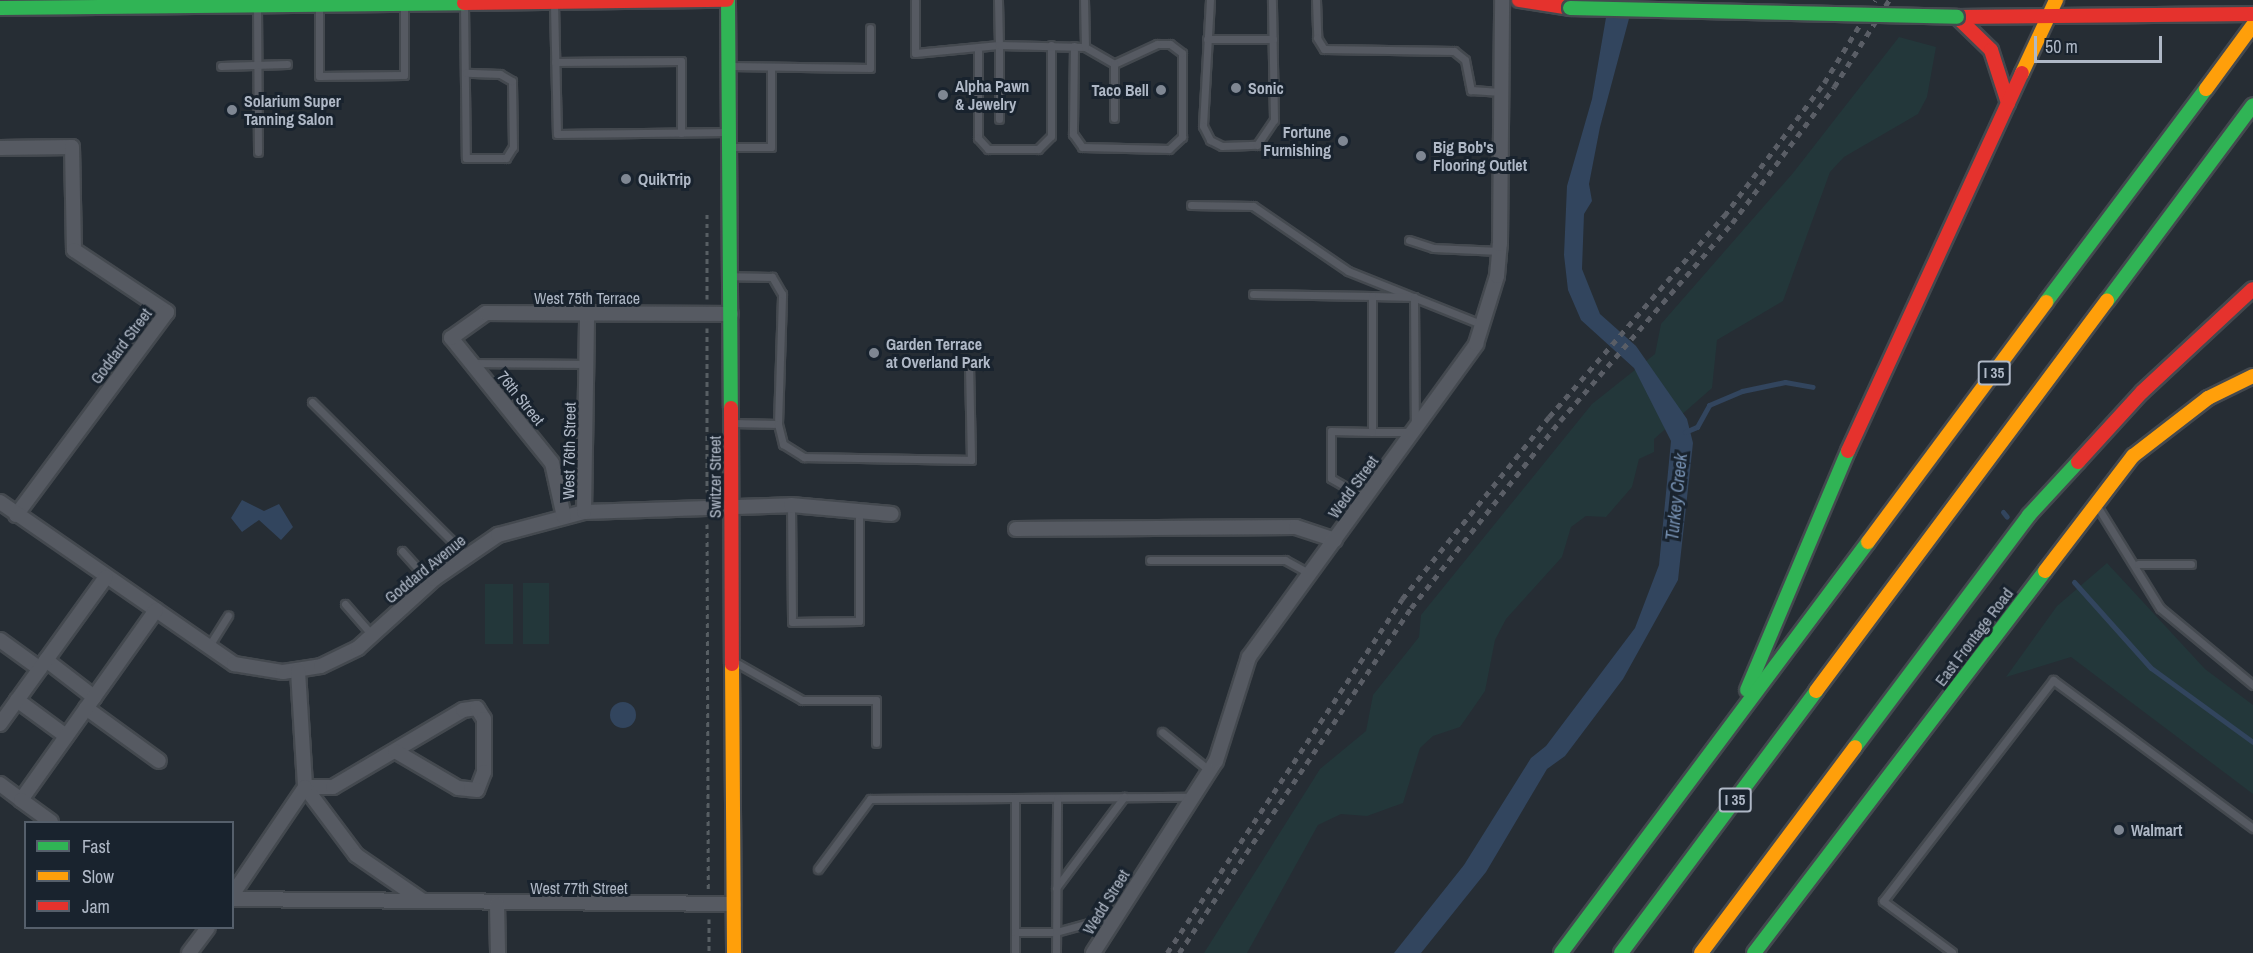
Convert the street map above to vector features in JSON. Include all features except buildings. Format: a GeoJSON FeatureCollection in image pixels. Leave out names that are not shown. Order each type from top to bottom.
{"type":"FeatureCollection","features":[{"type":"Feature","properties":{"kind":"main road"},"geometry":{"type":"LineString","coordinates":[[0,8],[225,3],[257,5],[728,0]]}},
{"type":"Feature","properties":{"kind":"main road","name":"Switzer Street"},"geometry":{"type":"LineString","coordinates":[[728,0],[734,953]]}},
{"type":"Feature","properties":{"kind":"main road"},"geometry":{"type":"LineString","coordinates":[[1519,0],[1570,8],[1957,17],[2253,14]]}},
{"type":"Feature","properties":{"kind":"main road"},"geometry":{"type":"LineString","coordinates":[[1734,721],[1792,573],[2056,0]]}},
{"type":"Feature","properties":{"kind":"main road"},"geometry":{"type":"LineString","coordinates":[[1957,17],[1991,50],[2008,103]]}},
{"type":"Feature","properties":{"kind":"main road","name":"I 35"},"geometry":{"type":"LineString","coordinates":[[1561,953],[2253,25]]}},
{"type":"Feature","properties":{"kind":"main road","name":"I 35"},"geometry":{"type":"LineString","coordinates":[[1621,953],[2253,105]]}},
{"type":"Feature","properties":{"kind":"main road"},"geometry":{"type":"LineString","coordinates":[[1701,953],[2029,515],[2142,392],[2253,288]]}},
{"type":"Feature","properties":{"kind":"main road","name":"East Frontage Road"},"geometry":{"type":"LineString","coordinates":[[1754,953],[2096,504],[2163,429],[2253,376]]}},
{"type":"Feature","properties":{"kind":"street","name":"Wedd Street"},"geometry":{"type":"LineString","coordinates":[[1093,953],[1210,771],[1225,743],[1249,657],[1458,373],[1483,325],[1500,251],[1502,0]]}},
{"type":"Feature","properties":{"kind":"street","name":"Goddard Street"},"geometry":{"type":"LineString","coordinates":[[0,148],[72,147],[74,250],[167,312],[16,515]]}},
{"type":"Feature","properties":{"kind":"street","name":"West 75th Terrace"},"geometry":{"type":"LineString","coordinates":[[451,338],[486,313],[730,314]]}},
{"type":"Feature","properties":{"kind":"street","name":"West 76th Street"},"geometry":{"type":"LineString","coordinates":[[587,315],[584,512],[791,505],[892,514]]}},
{"type":"Feature","properties":{"kind":"street","name":"76th Street"},"geometry":{"type":"LineString","coordinates":[[451,338],[552,463],[564,517]]}},
{"type":"Feature","properties":{"kind":"street"},"geometry":{"type":"LineString","coordinates":[[0,502],[234,664],[298,671],[305,787],[356,855],[423,901]]}},
{"type":"Feature","properties":{"kind":"street","name":"Goddard Avenue"},"geometry":{"type":"LineString","coordinates":[[298,671],[321,666],[372,635],[430,582],[465,555],[498,535],[584,512]]}},
{"type":"Feature","properties":{"kind":"street"},"geometry":{"type":"LineString","coordinates":[[1016,529],[1296,527],[1335,540]]}},
{"type":"Feature","properties":{"kind":"street"},"geometry":{"type":"LineString","coordinates":[[0,724],[106,577]]}},
{"type":"Feature","properties":{"kind":"street"},"geometry":{"type":"LineString","coordinates":[[21,800],[156,610]]}},
{"type":"Feature","properties":{"kind":"street"},"geometry":{"type":"LineString","coordinates":[[0,640],[43,664],[159,761]]}},
{"type":"Feature","properties":{"kind":"street"},"geometry":{"type":"LineString","coordinates":[[17,700],[66,736]]}},
{"type":"Feature","properties":{"kind":"street"},"geometry":{"type":"LineString","coordinates":[[305,787],[333,787],[463,710],[477,708],[484,719],[484,772],[477,790],[458,788],[395,751]]}},
{"type":"Feature","properties":{"kind":"street"},"geometry":{"type":"LineString","coordinates":[[0,784],[50,821]]}},
{"type":"Feature","properties":{"kind":"street"},"geometry":{"type":"LineString","coordinates":[[234,894],[305,787]]}},
{"type":"Feature","properties":{"kind":"street","name":"West 77th Street"},"geometry":{"type":"LineString","coordinates":[[234,897],[497,904],[734,904]]}},
{"type":"Feature","properties":{"kind":"street"},"geometry":{"type":"LineString","coordinates":[[497,904],[498,953]]}},
{"type":"Feature","properties":{"kind":"street"},"geometry":{"type":"LineString","coordinates":[[189,953],[207,929]]}},
{"type":"Feature","properties":{"kind":"lane"},"geometry":{"type":"LineString","coordinates":[[915,0],[915,53],[978,50],[999,45],[1074,46],[1085,47],[1114,64]]}},
{"type":"Feature","properties":{"kind":"lane"},"geometry":{"type":"LineString","coordinates":[[998,0],[999,120]]}},
{"type":"Feature","properties":{"kind":"lane"},"geometry":{"type":"LineString","coordinates":[[1084,0],[1085,47]]}},
{"type":"Feature","properties":{"kind":"lane"},"geometry":{"type":"LineString","coordinates":[[1210,0],[1203,126],[1210,140],[1257,146],[1274,120],[1272,0]]}},
{"type":"Feature","properties":{"kind":"lane"},"geometry":{"type":"LineString","coordinates":[[1316,0],[1317,38],[1324,49],[1454,51],[1465,60],[1471,90],[1501,92]]}},
{"type":"Feature","properties":{"kind":"lane"},"geometry":{"type":"LineString","coordinates":[[554,2],[557,134],[729,132]]}},
{"type":"Feature","properties":{"kind":"lane"},"geometry":{"type":"LineString","coordinates":[[319,4],[319,76],[404,75],[404,3]]}},
{"type":"Feature","properties":{"kind":"lane"},"geometry":{"type":"LineString","coordinates":[[464,3],[466,158],[506,158],[513,147],[512,81],[500,74],[466,74]]}},
{"type":"Feature","properties":{"kind":"lane"},"geometry":{"type":"LineString","coordinates":[[257,5],[258,152]]}},
{"type":"Feature","properties":{"kind":"lane"},"geometry":{"type":"LineString","coordinates":[[728,66],[870,68],[870,28]]}},
{"type":"Feature","properties":{"kind":"lane"},"geometry":{"type":"LineString","coordinates":[[1207,39],[1273,39]]}},
{"type":"Feature","properties":{"kind":"lane"},"geometry":{"type":"LineString","coordinates":[[1074,46],[1073,134],[1082,147],[1169,149],[1182,137],[1182,53],[1170,44],[1157,44],[1114,64]]}},
{"type":"Feature","properties":{"kind":"lane"},"geometry":{"type":"LineString","coordinates":[[978,50],[978,138],[988,149],[1038,149],[1051,136],[1051,45]]}},
{"type":"Feature","properties":{"kind":"lane"},"geometry":{"type":"LineString","coordinates":[[555,62],[681,61],[681,133]]}},
{"type":"Feature","properties":{"kind":"lane"},"geometry":{"type":"LineString","coordinates":[[221,66],[287,64]]}},
{"type":"Feature","properties":{"kind":"lane"},"geometry":{"type":"LineString","coordinates":[[1114,64],[1114,118]]}},
{"type":"Feature","properties":{"kind":"lane"},"geometry":{"type":"LineString","coordinates":[[729,147],[771,147],[771,67]]}},
{"type":"Feature","properties":{"kind":"lane"},"geometry":{"type":"LineString","coordinates":[[1191,205],[1253,206],[1348,271],[1483,325]]}},
{"type":"Feature","properties":{"kind":"lane"},"geometry":{"type":"LineString","coordinates":[[1409,240],[1433,248],[1500,251]]}},
{"type":"Feature","properties":{"kind":"lane"},"geometry":{"type":"LineString","coordinates":[[730,275],[772,277],[782,294],[778,424],[783,444],[804,457],[971,460],[969,368]]}},
{"type":"Feature","properties":{"kind":"lane"},"geometry":{"type":"LineString","coordinates":[[1253,294],[1414,297]]}},
{"type":"Feature","properties":{"kind":"lane"},"geometry":{"type":"LineString","coordinates":[[1372,296],[1372,432]]}},
{"type":"Feature","properties":{"kind":"lane"},"geometry":{"type":"LineString","coordinates":[[1365,498],[1331,478],[1331,431],[1414,432],[1414,297]]}},
{"type":"Feature","properties":{"kind":"lane"},"geometry":{"type":"LineString","coordinates":[[471,363],[587,364]]}},
{"type":"Feature","properties":{"kind":"lane"},"geometry":{"type":"LineString","coordinates":[[312,402],[465,555]]}},
{"type":"Feature","properties":{"kind":"lane"},"geometry":{"type":"LineString","coordinates":[[731,423],[778,424]]}},
{"type":"Feature","properties":{"kind":"lane"},"geometry":{"type":"LineString","coordinates":[[2096,504],[2138,564],[2160,608],[2253,685]]}},
{"type":"Feature","properties":{"kind":"lane"},"geometry":{"type":"LineString","coordinates":[[791,505],[792,622],[859,621],[859,512]]}},
{"type":"Feature","properties":{"kind":"lane"},"geometry":{"type":"LineString","coordinates":[[402,551],[430,582]]}},
{"type":"Feature","properties":{"kind":"lane"},"geometry":{"type":"LineString","coordinates":[[1150,560],[1285,560],[1310,574]]}},
{"type":"Feature","properties":{"kind":"lane"},"geometry":{"type":"LineString","coordinates":[[2138,564],[2191,564]]}},
{"type":"Feature","properties":{"kind":"lane"},"geometry":{"type":"LineString","coordinates":[[345,604],[372,635]]}},
{"type":"Feature","properties":{"kind":"lane"},"geometry":{"type":"LineString","coordinates":[[209,647],[228,615]]}},
{"type":"Feature","properties":{"kind":"lane"},"geometry":{"type":"LineString","coordinates":[[732,660],[802,700],[876,700],[876,743]]}},
{"type":"Feature","properties":{"kind":"lane"},"geometry":{"type":"LineString","coordinates":[[1952,953],[1883,901],[2053,680],[2253,828]]}},
{"type":"Feature","properties":{"kind":"lane"},"geometry":{"type":"LineString","coordinates":[[1162,732],[1210,771]]}},
{"type":"Feature","properties":{"kind":"lane"},"geometry":{"type":"LineString","coordinates":[[1056,888],[1124,797]]}},
{"type":"Feature","properties":{"kind":"lane"},"geometry":{"type":"LineString","coordinates":[[818,869],[870,799],[1193,797]]}},
{"type":"Feature","properties":{"kind":"lane"},"geometry":{"type":"LineString","coordinates":[[1015,798],[1015,953]]}},
{"type":"Feature","properties":{"kind":"lane"},"geometry":{"type":"LineString","coordinates":[[1056,953],[1057,798]]}},
{"type":"Feature","properties":{"kind":"lane"},"geometry":{"type":"LineString","coordinates":[[1015,932],[1056,932],[1117,916]]}},
{"type":"Feature","properties":{"kind":"path"},"geometry":{"type":"LineString","coordinates":[[707,214],[707,301]]}},
{"type":"Feature","properties":{"kind":"path"},"geometry":{"type":"LineString","coordinates":[[707,326],[707,501]]}},
{"type":"Feature","properties":{"kind":"path"},"geometry":{"type":"LineString","coordinates":[[707,522],[708,895]]}},
{"type":"Feature","properties":{"kind":"path"},"geometry":{"type":"LineString","coordinates":[[708,914],[709,953]]}},
{"type":"Feature","properties":{"kind":"green space"},"geometry":{"type":"Polygon","coordinates":[[[1899,37],[1936,47],[1927,97],[1918,114],[1844,157],[1830,172],[1783,301],[1717,340],[1712,388],[1654,439],[1654,452],[1639,459],[1632,487],[1606,517],[1586,516],[1571,527],[1562,557],[1506,619],[1495,640],[1485,691],[1460,727],[1433,736],[1420,748],[1403,803],[1367,816],[1341,814],[1318,825],[1247,953],[1204,953],[1320,769],[1366,731],[1373,695],[1419,637],[1421,615],[1592,404],[1655,354],[1661,324],[1793,173],[1899,37]]]}},
{"type":"Feature","properties":{"kind":"green space"},"geometry":{"type":"Polygon","coordinates":[[[2107,563],[2205,669],[2253,705],[2253,794],[2071,657],[2006,677],[2057,606],[2107,563]]]}},
{"type":"Feature","properties":{"kind":"green space"},"geometry":{"type":"Polygon","coordinates":[[[523,583],[549,583],[549,644],[523,644],[523,583]]]}},
{"type":"Feature","properties":{"kind":"green space"},"geometry":{"type":"Polygon","coordinates":[[[485,584],[513,584],[513,644],[485,644],[485,584]]]}},
{"type":"Feature","properties":{"kind":"water","name":"Turkey Creek"},"geometry":{"type":"Polygon","coordinates":[[[1609,0],[1634,0],[1600,127],[1589,184],[1592,201],[1584,214],[1582,269],[1600,314],[1636,346],[1687,419],[1693,443],[1678,580],[1623,679],[1565,756],[1547,769],[1486,872],[1421,953],[1394,953],[1464,865],[1531,758],[1546,746],[1635,628],[1659,565],[1671,441],[1634,368],[1581,320],[1568,290],[1564,255],[1567,186],[1592,99],[1609,0]]]}},
{"type":"Feature","properties":{"kind":"water"},"geometry":{"type":"Polygon","coordinates":[[[242,500],[264,511],[279,504],[293,527],[281,540],[259,520],[242,532],[231,518],[242,500]]]}},
{"type":"Feature","properties":{"kind":"water"},"geometry":{"type":"Polygon","coordinates":[[[623,702],[632,706],[636,715],[632,724],[623,728],[614,724],[610,715],[614,706],[623,702]]]}},
{"type":"Feature","properties":{"kind":"waterway"},"geometry":{"type":"LineString","coordinates":[[1685,432],[1697,427],[1709,405],[1742,391],[1785,382],[1813,387]]}},
{"type":"Feature","properties":{"kind":"waterway"},"geometry":{"type":"LineString","coordinates":[[2003,512],[2007,517]]}},
{"type":"Feature","properties":{"kind":"waterway"},"geometry":{"type":"LineString","coordinates":[[2074,582],[2151,668],[2253,742]]}},
{"type":"Feature","properties":{"kind":"railway"},"geometry":{"type":"LineString","coordinates":[[1167,953],[1402,599],[1549,417],[1724,216],[1824,83],[1875,0]]}},
{"type":"Feature","properties":{"kind":"railway"},"geometry":{"type":"LineString","coordinates":[[1179,953],[1411,608],[1560,421],[1732,223],[1834,87],[1889,0]]}},
{"type":"Feature","properties":{"kind":"traffic: fast"},"geometry":{"type":"LineString","coordinates":[[728,0],[731,408]]}},
{"type":"Feature","properties":{"kind":"traffic: fast"},"geometry":{"type":"LineString","coordinates":[[0,8],[464,3]]}},
{"type":"Feature","properties":{"kind":"traffic: fast"},"geometry":{"type":"LineString","coordinates":[[1570,8],[1957,17]]}},
{"type":"Feature","properties":{"kind":"traffic: fast"},"geometry":{"type":"LineString","coordinates":[[2046,302],[2206,89]]}},
{"type":"Feature","properties":{"kind":"traffic: fast"},"geometry":{"type":"LineString","coordinates":[[2107,301],[2253,105]]}},
{"type":"Feature","properties":{"kind":"traffic: fast"},"geometry":{"type":"LineString","coordinates":[[1747,690],[1848,451]]}},
{"type":"Feature","properties":{"kind":"traffic: fast"},"geometry":{"type":"LineString","coordinates":[[1855,747],[2029,515],[2078,462]]}},
{"type":"Feature","properties":{"kind":"traffic: fast"},"geometry":{"type":"LineString","coordinates":[[1561,953],[1868,542]]}},
{"type":"Feature","properties":{"kind":"traffic: fast"},"geometry":{"type":"LineString","coordinates":[[1754,953],[2045,571]]}},
{"type":"Feature","properties":{"kind":"traffic: fast"},"geometry":{"type":"LineString","coordinates":[[1621,953],[1816,691]]}},
{"type":"Feature","properties":{"kind":"traffic: slow"},"geometry":{"type":"LineString","coordinates":[[2022,73],[2056,0]]}},
{"type":"Feature","properties":{"kind":"traffic: slow"},"geometry":{"type":"LineString","coordinates":[[2206,89],[2253,25]]}},
{"type":"Feature","properties":{"kind":"traffic: slow"},"geometry":{"type":"LineString","coordinates":[[1816,691],[2107,301]]}},
{"type":"Feature","properties":{"kind":"traffic: slow"},"geometry":{"type":"LineString","coordinates":[[1868,542],[2046,302]]}},
{"type":"Feature","properties":{"kind":"traffic: slow"},"geometry":{"type":"LineString","coordinates":[[2045,571],[2133,456],[2208,398],[2253,376]]}},
{"type":"Feature","properties":{"kind":"traffic: slow"},"geometry":{"type":"LineString","coordinates":[[732,664],[734,953]]}},
{"type":"Feature","properties":{"kind":"traffic: slow"},"geometry":{"type":"LineString","coordinates":[[1701,953],[1855,747]]}},
{"type":"Feature","properties":{"kind":"traffic: jam"},"geometry":{"type":"LineString","coordinates":[[464,3],[727,0]]}},
{"type":"Feature","properties":{"kind":"traffic: jam"},"geometry":{"type":"LineString","coordinates":[[1519,0],[1570,8]]}},
{"type":"Feature","properties":{"kind":"traffic: jam"},"geometry":{"type":"LineString","coordinates":[[1957,17],[2253,14]]}},
{"type":"Feature","properties":{"kind":"traffic: jam"},"geometry":{"type":"LineString","coordinates":[[1957,17],[1991,50],[2008,103]]}},
{"type":"Feature","properties":{"kind":"traffic: jam"},"geometry":{"type":"LineString","coordinates":[[1848,451],[2022,73]]}},
{"type":"Feature","properties":{"kind":"traffic: jam"},"geometry":{"type":"LineString","coordinates":[[2078,462],[2142,392],[2253,289]]}},
{"type":"Feature","properties":{"kind":"traffic: jam"},"geometry":{"type":"LineString","coordinates":[[731,408],[732,664]]}},
{"type":"Feature","properties":{"kind":"place","name":"Sonic"},"geometry":{"type":"Point","coordinates":[1236,88]}},
{"type":"Feature","properties":{"kind":"place","name":"Taco Bell"},"geometry":{"type":"Point","coordinates":[1161,90]}},
{"type":"Feature","properties":{"kind":"place","name":"Alpha Pawn & Jewelry"},"geometry":{"type":"Point","coordinates":[943,95]}},
{"type":"Feature","properties":{"kind":"place","name":"Solarium Super Tanning Salon"},"geometry":{"type":"Point","coordinates":[232,110]}},
{"type":"Feature","properties":{"kind":"place","name":"Fortune Furnishing"},"geometry":{"type":"Point","coordinates":[1343,141]}},
{"type":"Feature","properties":{"kind":"place","name":"Big Bob's Flooring Outlet"},"geometry":{"type":"Point","coordinates":[1421,156]}},
{"type":"Feature","properties":{"kind":"place","name":"QuikTrip"},"geometry":{"type":"Point","coordinates":[626,179]}},
{"type":"Feature","properties":{"kind":"place","name":"Garden Terrace at Overland Park"},"geometry":{"type":"Point","coordinates":[874,353]}},
{"type":"Feature","properties":{"kind":"place","name":"Walmart"},"geometry":{"type":"Point","coordinates":[2119,830]}}]}
